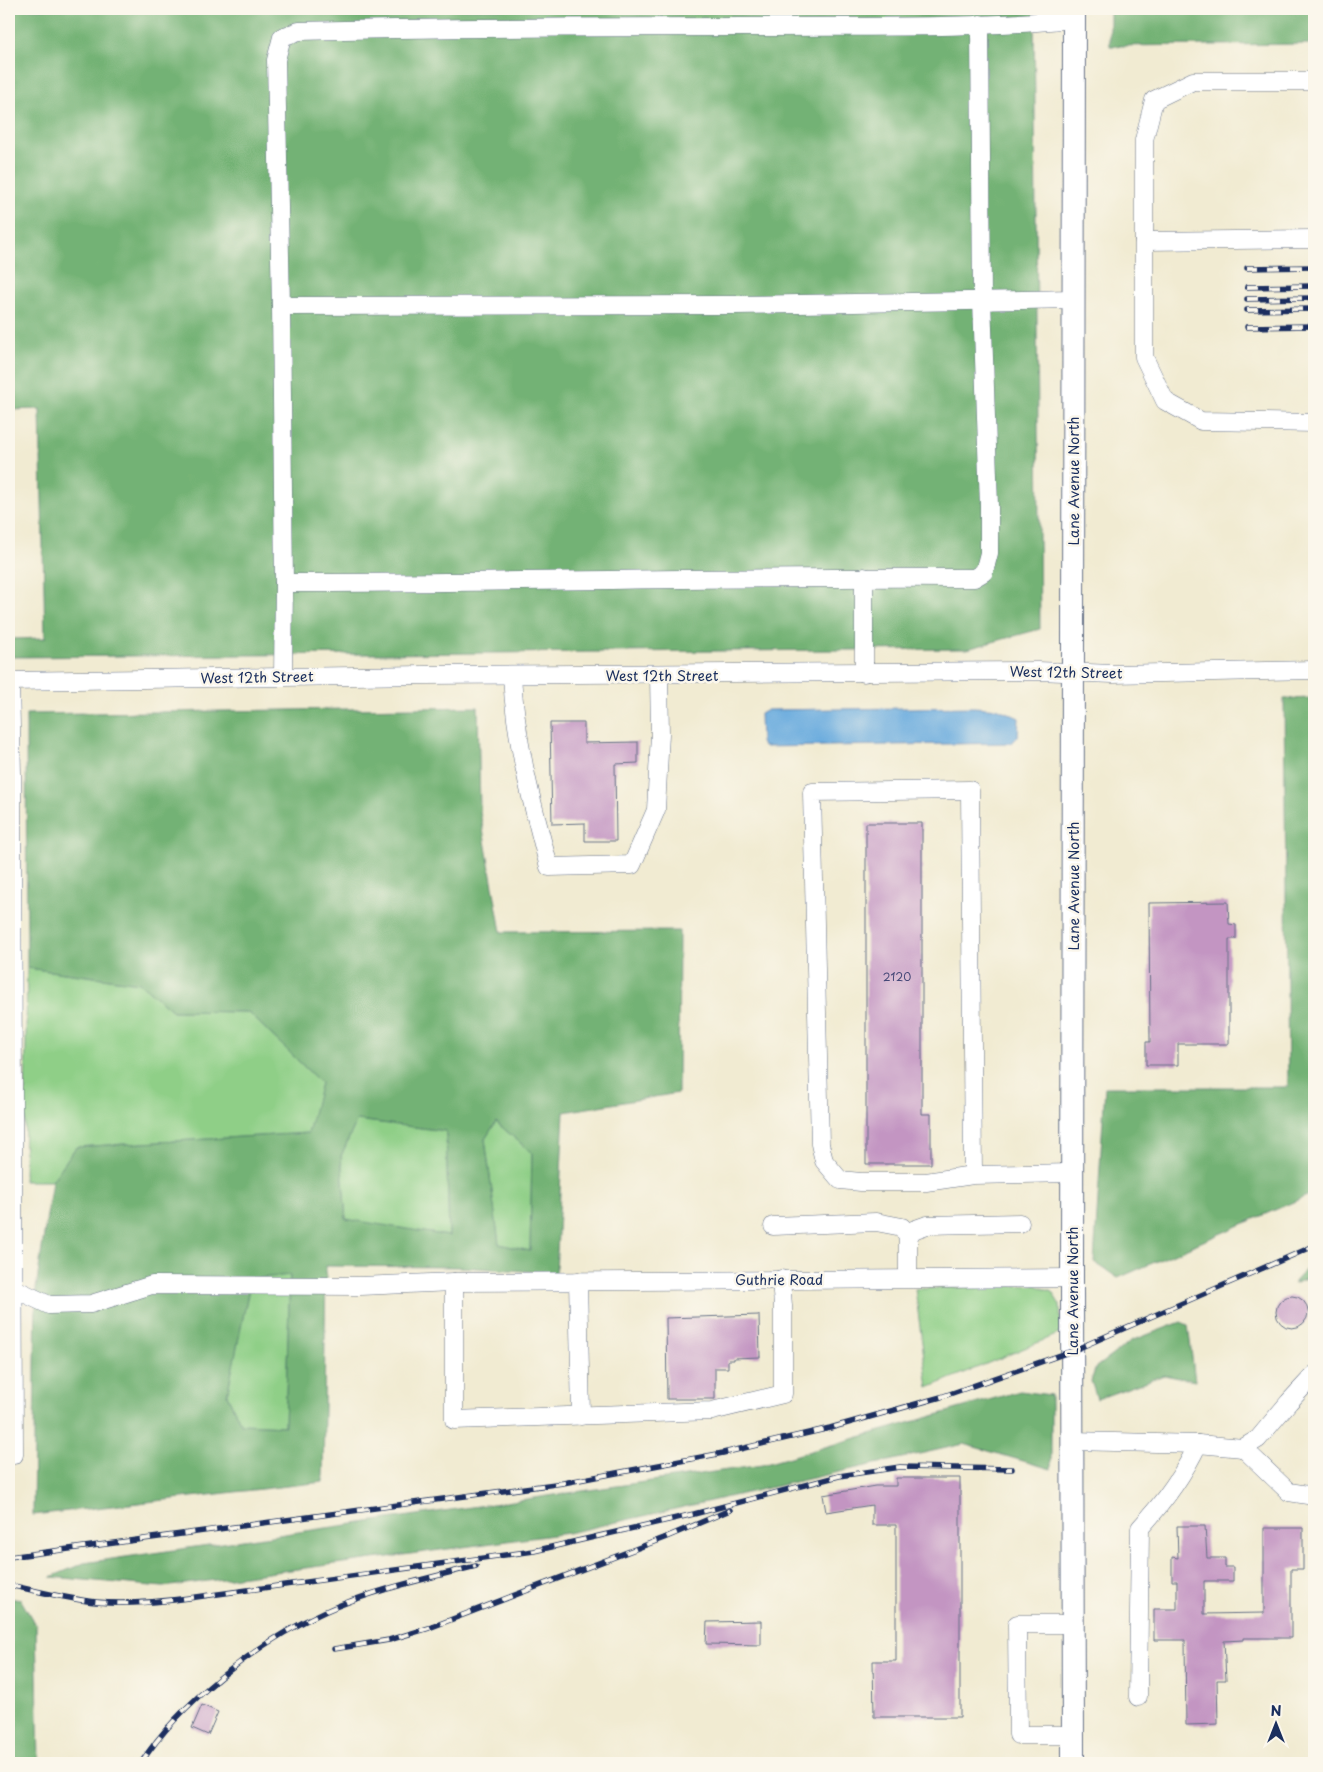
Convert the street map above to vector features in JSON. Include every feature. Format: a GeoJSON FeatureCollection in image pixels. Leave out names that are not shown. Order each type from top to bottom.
{"type":"FeatureCollection","features":[{"type":"Feature","properties":{"kind":"main road","name":"Lane Avenue North"},"geometry":{"type":"LineString","coordinates":[[1073,1763],[1074,14]]}},
{"type":"Feature","properties":{"kind":"street"},"geometry":{"type":"LineString","coordinates":[[283,677],[284,583],[281,306],[276,60],[282,37],[299,31],[463,27],[980,24],[1042,22],[1074,14]]}},
{"type":"Feature","properties":{"kind":"street"},"geometry":{"type":"LineString","coordinates":[[284,583],[864,577],[974,578],[984,572],[989,554],[989,506],[982,299],[980,24]]}},
{"type":"Feature","properties":{"kind":"street"},"geometry":{"type":"LineString","coordinates":[[1314,82],[1192,81],[1154,100],[1144,140],[1144,357],[1165,401],[1201,421],[1314,423]]}},
{"type":"Feature","properties":{"kind":"street"},"geometry":{"type":"LineString","coordinates":[[1144,241],[1314,239]]}},
{"type":"Feature","properties":{"kind":"street"},"geometry":{"type":"LineString","coordinates":[[281,306],[735,305],[1074,298]]}},
{"type":"Feature","properties":{"kind":"street"},"geometry":{"type":"LineString","coordinates":[[864,577],[864,673]]}},
{"type":"Feature","properties":{"kind":"street","name":"West 12th Street"},"geometry":{"type":"LineString","coordinates":[[9,681],[1038,671],[1113,674],[1314,670]]}},
{"type":"Feature","properties":{"kind":"street"},"geometry":{"type":"LineString","coordinates":[[512,675],[513,696],[524,769],[549,866],[632,865],[656,810],[660,734],[660,675]]}},
{"type":"Feature","properties":{"kind":"street"},"geometry":{"type":"LineString","coordinates":[[9,681],[12,775],[14,1455]]}},
{"type":"Feature","properties":{"kind":"street"},"geometry":{"type":"LineString","coordinates":[[973,1175],[970,790],[812,792],[820,1144],[824,1161],[840,1180],[861,1182],[926,1182],[973,1175],[1072,1173]]}},
{"type":"Feature","properties":{"kind":"street"},"geometry":{"type":"LineString","coordinates":[[772,1226],[876,1222],[902,1227],[908,1238],[908,1278]]}},
{"type":"Feature","properties":{"kind":"street"},"geometry":{"type":"LineString","coordinates":[[908,1238],[914,1230],[927,1225],[1020,1223]]}},
{"type":"Feature","properties":{"kind":"street","name":"Guthrie Road"},"geometry":{"type":"LineString","coordinates":[[13,1288],[49,1305],[91,1304],[152,1285],[360,1286],[454,1282],[1072,1278]]}},
{"type":"Feature","properties":{"kind":"street"},"geometry":{"type":"LineString","coordinates":[[454,1282],[454,1420],[712,1412],[783,1394],[783,1306],[781,1279]]}},
{"type":"Feature","properties":{"kind":"street"},"geometry":{"type":"LineString","coordinates":[[578,1281],[581,1416]]}},
{"type":"Feature","properties":{"kind":"street"},"geometry":{"type":"LineString","coordinates":[[1072,1441],[1198,1444],[1243,1448],[1258,1439],[1314,1375]]}},
{"type":"Feature","properties":{"kind":"street"},"geometry":{"type":"LineString","coordinates":[[1138,1697],[1140,1528],[1158,1509],[1188,1466],[1198,1444]]}},
{"type":"Feature","properties":{"kind":"street"},"geometry":{"type":"LineString","coordinates":[[1243,1448],[1289,1492],[1296,1505],[1314,1508]]}},
{"type":"Feature","properties":{"kind":"street"},"geometry":{"type":"LineString","coordinates":[[1289,1492],[1314,1496]]}},
{"type":"Feature","properties":{"kind":"street"},"geometry":{"type":"LineString","coordinates":[[1073,1624],[1017,1624],[1018,1735],[1073,1735]]}},
{"type":"Feature","properties":{"kind":"green space"},"geometry":{"type":"Polygon","coordinates":[[[9,9],[1034,9],[1040,629],[967,649],[9,657],[9,639],[45,638],[40,409],[9,410],[9,9]]]}},
{"type":"Feature","properties":{"kind":"green space"},"geometry":{"type":"Polygon","coordinates":[[[1110,9],[1314,9],[1314,44],[1110,46],[1110,9]]]}},
{"type":"Feature","properties":{"kind":"green space"},"geometry":{"type":"Polygon","coordinates":[[[1314,698],[1314,1193],[1118,1278],[1094,1262],[1105,1087],[1288,1087],[1284,699],[1314,698]]]}},
{"type":"Feature","properties":{"kind":"green space"},"geometry":{"type":"Polygon","coordinates":[[[478,707],[480,812],[501,932],[679,931],[678,1093],[564,1112],[556,1273],[460,1267],[326,1266],[323,1482],[33,1515],[36,1289],[52,1181],[76,1147],[308,1133],[321,1083],[248,1012],[173,1011],[140,983],[27,968],[26,714],[478,707]],[[357,1120],[341,1156],[346,1219],[449,1236],[446,1131],[357,1120]],[[496,1122],[485,1139],[499,1244],[530,1251],[532,1153],[496,1122]],[[290,1275],[251,1279],[227,1395],[241,1424],[285,1426],[290,1275]]]}},
{"type":"Feature","properties":{"kind":"green space"},"geometry":{"type":"Polygon","coordinates":[[[27,968],[140,983],[173,1011],[248,1012],[321,1083],[309,1133],[76,1147],[52,1181],[24,1181],[27,968]]]}},
{"type":"Feature","properties":{"kind":"green space"},"geometry":{"type":"Polygon","coordinates":[[[357,1120],[446,1131],[449,1236],[346,1220],[341,1156],[357,1120]]]}},
{"type":"Feature","properties":{"kind":"green space"},"geometry":{"type":"Polygon","coordinates":[[[496,1122],[532,1153],[530,1251],[499,1244],[485,1139],[496,1122]]]}},
{"type":"Feature","properties":{"kind":"green space"},"geometry":{"type":"Polygon","coordinates":[[[1314,1260],[1314,1276],[1293,1284],[1314,1260]]]}},
{"type":"Feature","properties":{"kind":"green space"},"geometry":{"type":"Polygon","coordinates":[[[290,1275],[285,1426],[241,1424],[227,1395],[251,1278],[290,1275]]]}},
{"type":"Feature","properties":{"kind":"green space"},"geometry":{"type":"Polygon","coordinates":[[[1036,1285],[1052,1292],[1060,1305],[1061,1333],[928,1388],[915,1289],[1036,1285]]]}},
{"type":"Feature","properties":{"kind":"green space"},"geometry":{"type":"Polygon","coordinates":[[[1181,1322],[1188,1325],[1195,1381],[1164,1375],[1097,1399],[1091,1381],[1096,1367],[1131,1341],[1181,1322]]]}},
{"type":"Feature","properties":{"kind":"green space"},"geometry":{"type":"Polygon","coordinates":[[[1020,1391],[1051,1395],[1051,1469],[964,1444],[568,1533],[163,1587],[51,1577],[84,1563],[762,1465],[1020,1391]]]}},
{"type":"Feature","properties":{"kind":"green space"},"geometry":{"type":"Polygon","coordinates":[[[9,1598],[21,1600],[36,1626],[39,1763],[9,1763],[9,1598]]]}},
{"type":"Feature","properties":{"kind":"water"},"geometry":{"type":"Polygon","coordinates":[[[974,707],[999,709],[1019,718],[1018,736],[1012,743],[763,747],[761,742],[760,714],[767,710],[974,707]]]}},
{"type":"Feature","properties":{"kind":"building"},"geometry":{"type":"Polygon","coordinates":[[[550,723],[584,723],[584,743],[638,742],[638,763],[615,764],[616,841],[585,841],[585,823],[552,824],[550,723]]]}},
{"type":"Feature","properties":{"kind":"building"},"geometry":{"type":"Polygon","coordinates":[[[866,823],[922,823],[922,1114],[931,1114],[931,1164],[866,1164],[866,823]]]}},
{"type":"Feature","properties":{"kind":"building"},"geometry":{"type":"Polygon","coordinates":[[[1228,902],[1229,924],[1236,925],[1236,939],[1229,939],[1229,1044],[1178,1044],[1178,1065],[1146,1065],[1146,1042],[1150,1042],[1149,903],[1228,902]]]}},
{"type":"Feature","properties":{"kind":"building"},"geometry":{"type":"Polygon","coordinates":[[[1292,1296],[1298,1297],[1303,1301],[1307,1306],[1307,1318],[1303,1323],[1298,1327],[1292,1328],[1286,1327],[1281,1323],[1277,1318],[1276,1312],[1277,1306],[1281,1301],[1286,1297],[1292,1296]]]}},
{"type":"Feature","properties":{"kind":"building"},"geometry":{"type":"Polygon","coordinates":[[[759,1315],[760,1357],[734,1358],[734,1360],[728,1360],[728,1368],[715,1368],[715,1399],[667,1399],[666,1318],[759,1315]]]}},
{"type":"Feature","properties":{"kind":"building"},"geometry":{"type":"Polygon","coordinates":[[[896,1478],[960,1478],[960,1717],[874,1717],[873,1661],[896,1661],[896,1525],[872,1525],[872,1505],[826,1512],[823,1495],[875,1486],[896,1486],[896,1478]]]}},
{"type":"Feature","properties":{"kind":"building"},"geometry":{"type":"Polygon","coordinates":[[[1177,1526],[1205,1526],[1207,1558],[1225,1558],[1225,1567],[1233,1567],[1233,1581],[1204,1581],[1204,1614],[1264,1613],[1264,1528],[1303,1528],[1303,1569],[1291,1569],[1291,1638],[1244,1638],[1244,1640],[1224,1641],[1226,1680],[1217,1680],[1218,1724],[1186,1725],[1185,1640],[1154,1640],[1154,1609],[1177,1609],[1177,1581],[1172,1581],[1172,1557],[1178,1558],[1177,1526]]]}},
{"type":"Feature","properties":{"kind":"building"},"geometry":{"type":"Polygon","coordinates":[[[761,1621],[761,1645],[706,1644],[707,1622],[761,1621]]]}},
{"type":"Feature","properties":{"kind":"building"},"geometry":{"type":"Polygon","coordinates":[[[202,1705],[218,1712],[208,1735],[192,1728],[202,1705]]]}},
{"type":"Feature","properties":{"kind":"railway"},"geometry":{"type":"LineString","coordinates":[[1247,268],[1314,267]]}},
{"type":"Feature","properties":{"kind":"railway"},"geometry":{"type":"LineString","coordinates":[[1247,287],[1314,286]]}},
{"type":"Feature","properties":{"kind":"railway"},"geometry":{"type":"LineString","coordinates":[[1247,299],[1314,298]]}},
{"type":"Feature","properties":{"kind":"railway"},"geometry":{"type":"LineString","coordinates":[[1247,310],[1314,309]]}},
{"type":"Feature","properties":{"kind":"railway"},"geometry":{"type":"LineString","coordinates":[[1247,327],[1314,326]]}},
{"type":"Feature","properties":{"kind":"railway"},"geometry":{"type":"LineString","coordinates":[[9,1557],[563,1483],[723,1453],[830,1428],[941,1397],[1072,1351],[1314,1246]]}},
{"type":"Feature","properties":{"kind":"railway"},"geometry":{"type":"LineString","coordinates":[[9,1585],[96,1602],[154,1602],[534,1551],[694,1514],[839,1476],[900,1467],[1012,1469]]}},
{"type":"Feature","properties":{"kind":"railway"},"geometry":{"type":"LineString","coordinates":[[334,1649],[389,1640],[429,1628],[664,1538],[730,1510]]}},
{"type":"Feature","properties":{"kind":"railway"},"geometry":{"type":"LineString","coordinates":[[141,1763],[157,1740],[199,1696],[247,1657],[273,1640],[324,1612],[361,1597],[476,1566]]}}]}
